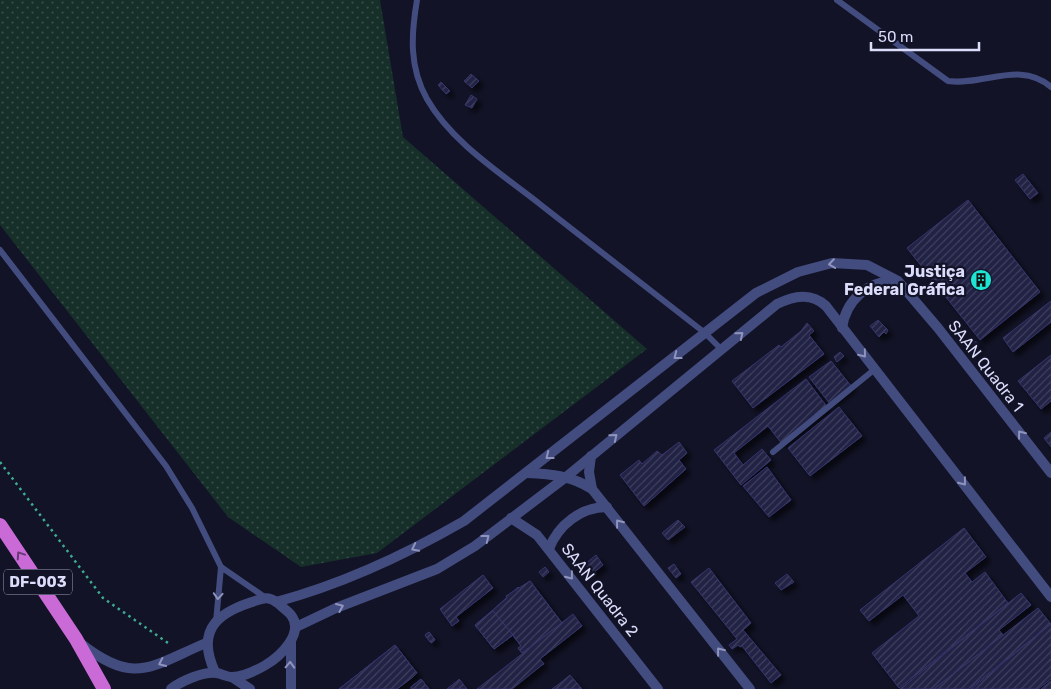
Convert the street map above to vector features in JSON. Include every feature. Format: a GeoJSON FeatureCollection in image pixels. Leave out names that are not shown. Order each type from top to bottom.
{"type":"FeatureCollection","features":[{"type":"Feature","properties":{"kind":"highway","name":"DF-003"},"geometry":{"type":"LineString","coordinates":[[0,525],[76,639],[104,689]]}},
{"type":"Feature","properties":{"kind":"street","name":"SAAN Quadra 1"},"geometry":{"type":"LineString","coordinates":[[276,602],[367,571],[416,548],[464,521],[756,293],[798,272],[832,264],[867,265],[898,280],[1051,473]]}},
{"type":"Feature","properties":{"kind":"street"},"geometry":{"type":"LineString","coordinates":[[842,328],[846,310],[861,293],[882,280],[898,280]]}},
{"type":"Feature","properties":{"kind":"street"},"geometry":{"type":"LineString","coordinates":[[296,627],[336,608],[437,569],[475,546],[566,477],[777,304],[795,297],[806,296],[822,302],[1051,597]]}},
{"type":"Feature","properties":{"kind":"street"},"geometry":{"type":"LineString","coordinates":[[591,456],[589,472],[592,489]]}},
{"type":"Feature","properties":{"kind":"street"},"geometry":{"type":"LineString","coordinates":[[527,473],[566,477],[580,481],[592,489],[750,689]]}},
{"type":"Feature","properties":{"kind":"street"},"geometry":{"type":"LineString","coordinates":[[549,549],[553,538],[571,520],[592,507],[607,507]]}},
{"type":"Feature","properties":{"kind":"street","name":"SAAN Quadra 2"},"geometry":{"type":"LineString","coordinates":[[511,518],[528,527],[549,549],[658,689]]}},
{"type":"Feature","properties":{"kind":"street"},"geometry":{"type":"LineString","coordinates":[[215,672],[208,657],[206,644],[216,622],[229,610],[266,598],[276,602],[292,615],[296,627],[291,642],[291,689]]}},
{"type":"Feature","properties":{"kind":"street"},"geometry":{"type":"LineString","coordinates":[[76,639],[97,656],[124,669],[137,670],[153,667],[206,644]]}},
{"type":"Feature","properties":{"kind":"street"},"geometry":{"type":"LineString","coordinates":[[232,677],[250,673],[266,665],[280,655],[291,642]]}},
{"type":"Feature","properties":{"kind":"street"},"geometry":{"type":"LineString","coordinates":[[171,689],[187,680],[215,672],[232,677],[250,689]]}},
{"type":"Feature","properties":{"kind":"lane"},"geometry":{"type":"LineString","coordinates":[[417,0],[411,44],[414,66],[428,100],[440,117],[484,160],[706,333],[722,350]]}},
{"type":"Feature","properties":{"kind":"lane"},"geometry":{"type":"LineString","coordinates":[[837,0],[948,81],[964,83],[1016,73],[1044,81],[1051,87]]}},
{"type":"Feature","properties":{"kind":"lane"},"geometry":{"type":"LineString","coordinates":[[0,250],[166,466],[192,508],[221,567],[266,598]]}},
{"type":"Feature","properties":{"kind":"lane"},"geometry":{"type":"LineString","coordinates":[[773,452],[875,369]]}},
{"type":"Feature","properties":{"kind":"lane"},"geometry":{"type":"LineString","coordinates":[[216,622],[221,567]]}},
{"type":"Feature","properties":{"kind":"path"},"geometry":{"type":"LineString","coordinates":[[0,462],[103,598],[175,648],[180,654]]}},
{"type":"Feature","properties":{"kind":"green space"},"geometry":{"type":"Polygon","coordinates":[[[0,0],[380,0],[403,137],[647,349],[377,553],[301,567],[228,517],[0,225],[0,0]]]}},
{"type":"Feature","properties":{"kind":"building"},"geometry":{"type":"Polygon","coordinates":[[[471,74],[479,81],[472,88],[464,81],[471,74]]]}},
{"type":"Feature","properties":{"kind":"building"},"geometry":{"type":"Polygon","coordinates":[[[441,82],[450,91],[446,94],[438,85],[441,82]]]}},
{"type":"Feature","properties":{"kind":"building"},"geometry":{"type":"Polygon","coordinates":[[[471,95],[477,99],[472,108],[465,105],[471,95]]]}},
{"type":"Feature","properties":{"kind":"building"},"geometry":{"type":"Polygon","coordinates":[[[1023,174],[1038,193],[1030,199],[1015,180],[1023,174]]]}},
{"type":"Feature","properties":{"kind":"building","name":"Justiça Federal Gráfica"},"geometry":{"type":"Polygon","coordinates":[[[968,200],[1040,292],[980,340],[907,248],[968,200]]]}},
{"type":"Feature","properties":{"kind":"building"},"geometry":{"type":"Polygon","coordinates":[[[1051,301],[1051,322],[1013,352],[1003,338],[1051,301]]]}},
{"type":"Feature","properties":{"kind":"building"},"geometry":{"type":"Polygon","coordinates":[[[878,320],[888,330],[886,334],[884,332],[879,337],[870,326],[878,320]]]}},
{"type":"Feature","properties":{"kind":"building"},"geometry":{"type":"Polygon","coordinates":[[[807,323],[814,331],[809,335],[824,354],[753,408],[732,381],[779,345],[781,347],[801,331],[807,323]]]}},
{"type":"Feature","properties":{"kind":"building"},"geometry":{"type":"Polygon","coordinates":[[[974,342],[978,346],[974,350],[970,346],[974,342]]]}},
{"type":"Feature","properties":{"kind":"building"},"geometry":{"type":"Polygon","coordinates":[[[840,352],[844,356],[837,362],[834,357],[840,352]]]}},
{"type":"Feature","properties":{"kind":"building"},"geometry":{"type":"Polygon","coordinates":[[[1051,355],[1051,401],[1041,409],[1018,381],[1051,355]]]}},
{"type":"Feature","properties":{"kind":"building"},"geometry":{"type":"Polygon","coordinates":[[[831,361],[852,387],[830,404],[809,377],[831,361]]]}},
{"type":"Feature","properties":{"kind":"building"},"geometry":{"type":"Polygon","coordinates":[[[806,379],[828,408],[782,444],[768,426],[734,453],[743,465],[762,449],[771,460],[741,485],[714,450],[806,379]]]}},
{"type":"Feature","properties":{"kind":"building"},"geometry":{"type":"Polygon","coordinates":[[[839,407],[862,436],[810,476],[788,448],[839,407]]]}},
{"type":"Feature","properties":{"kind":"building"},"geometry":{"type":"Polygon","coordinates":[[[1051,432],[1051,447],[1044,438],[1051,432]]]}},
{"type":"Feature","properties":{"kind":"building"},"geometry":{"type":"Polygon","coordinates":[[[679,442],[687,453],[679,460],[686,469],[644,506],[620,475],[639,460],[642,464],[657,451],[662,455],[679,442]]]}},
{"type":"Feature","properties":{"kind":"building"},"geometry":{"type":"Polygon","coordinates":[[[767,467],[791,500],[769,517],[743,486],[767,467]]]}},
{"type":"Feature","properties":{"kind":"building"},"geometry":{"type":"Polygon","coordinates":[[[678,520],[685,527],[668,540],[662,533],[678,520]]]}},
{"type":"Feature","properties":{"kind":"building"},"geometry":{"type":"Polygon","coordinates":[[[964,528],[986,557],[965,573],[972,582],[985,572],[1008,603],[899,688],[872,653],[919,616],[903,595],[869,621],[860,610],[964,528]]]}},
{"type":"Feature","properties":{"kind":"building"},"geometry":{"type":"Polygon","coordinates":[[[596,555],[603,565],[592,574],[585,564],[596,555]]]}},
{"type":"Feature","properties":{"kind":"building"},"geometry":{"type":"Polygon","coordinates":[[[674,564],[681,574],[676,578],[668,568],[674,564]]]}},
{"type":"Feature","properties":{"kind":"building"},"geometry":{"type":"Polygon","coordinates":[[[545,567],[549,572],[543,577],[539,572],[545,567]]]}},
{"type":"Feature","properties":{"kind":"building"},"geometry":{"type":"Polygon","coordinates":[[[709,568],[751,623],[743,630],[781,675],[771,683],[742,646],[738,645],[732,649],[729,645],[737,639],[691,582],[709,568]]]}},
{"type":"Feature","properties":{"kind":"building"},"geometry":{"type":"Polygon","coordinates":[[[787,574],[794,582],[781,590],[775,583],[787,574]]]}},
{"type":"Feature","properties":{"kind":"building"},"geometry":{"type":"Polygon","coordinates":[[[483,575],[493,588],[456,617],[459,621],[452,626],[440,609],[483,575]]]}},
{"type":"Feature","properties":{"kind":"building"},"geometry":{"type":"Polygon","coordinates":[[[530,581],[562,623],[522,653],[518,648],[521,646],[493,610],[518,587],[520,589],[530,581]]]}},
{"type":"Feature","properties":{"kind":"building"},"geometry":{"type":"Polygon","coordinates":[[[530,581],[562,623],[522,653],[518,648],[521,646],[513,635],[494,649],[475,625],[507,598],[506,596],[530,581]]]}},
{"type":"Feature","properties":{"kind":"building"},"geometry":{"type":"Polygon","coordinates":[[[1021,593],[1031,605],[999,630],[1003,635],[934,689],[900,689],[1021,593]]]}},
{"type":"Feature","properties":{"kind":"building"},"geometry":{"type":"Polygon","coordinates":[[[1038,608],[1051,624],[969,689],[934,689],[1038,608]]]}},
{"type":"Feature","properties":{"kind":"building"},"geometry":{"type":"Polygon","coordinates":[[[493,611],[513,635],[494,649],[475,625],[493,611]]]}},
{"type":"Feature","properties":{"kind":"building"},"geometry":{"type":"Polygon","coordinates":[[[573,614],[582,626],[540,659],[544,664],[512,689],[477,689],[573,614]]]}},
{"type":"Feature","properties":{"kind":"building"},"geometry":{"type":"Polygon","coordinates":[[[1051,624],[1051,679],[1038,689],[971,689],[1051,624]]]}},
{"type":"Feature","properties":{"kind":"building"},"geometry":{"type":"Polygon","coordinates":[[[429,632],[435,640],[431,643],[425,635],[429,632]]]}},
{"type":"Feature","properties":{"kind":"building"},"geometry":{"type":"Polygon","coordinates":[[[429,632],[435,640],[431,643],[425,635],[429,632]]]}},
{"type":"Feature","properties":{"kind":"building"},"geometry":{"type":"Polygon","coordinates":[[[395,645],[417,673],[397,689],[339,689],[395,645]]]}},
{"type":"Feature","properties":{"kind":"building"},"geometry":{"type":"Polygon","coordinates":[[[395,645],[417,673],[413,677],[397,689],[339,689],[395,645]]]}},
{"type":"Feature","properties":{"kind":"building"},"geometry":{"type":"Polygon","coordinates":[[[570,675],[582,689],[552,689],[559,684],[570,675]]]}},
{"type":"Feature","properties":{"kind":"building"},"geometry":{"type":"Polygon","coordinates":[[[421,679],[429,689],[411,689],[411,687],[421,679]]]}},
{"type":"Feature","properties":{"kind":"building"},"geometry":{"type":"Polygon","coordinates":[[[421,679],[429,689],[412,689],[411,687],[421,679]]]}},
{"type":"Feature","properties":{"kind":"building"},"geometry":{"type":"Polygon","coordinates":[[[459,679],[466,689],[447,689],[456,682],[459,679]]]}},
{"type":"Feature","properties":{"kind":"building"},"geometry":{"type":"Polygon","coordinates":[[[459,679],[467,689],[447,689],[456,682],[459,679]]]}},
{"type":"Feature","properties":{"kind":"building"},"geometry":{"type":"Polygon","coordinates":[[[1051,681],[1051,689],[1041,689],[1051,681]]]}},
{"type":"Feature","properties":{"kind":"place","name":"Justiça Federal Gráfica"},"geometry":{"type":"Point","coordinates":[981,280]}}]}
